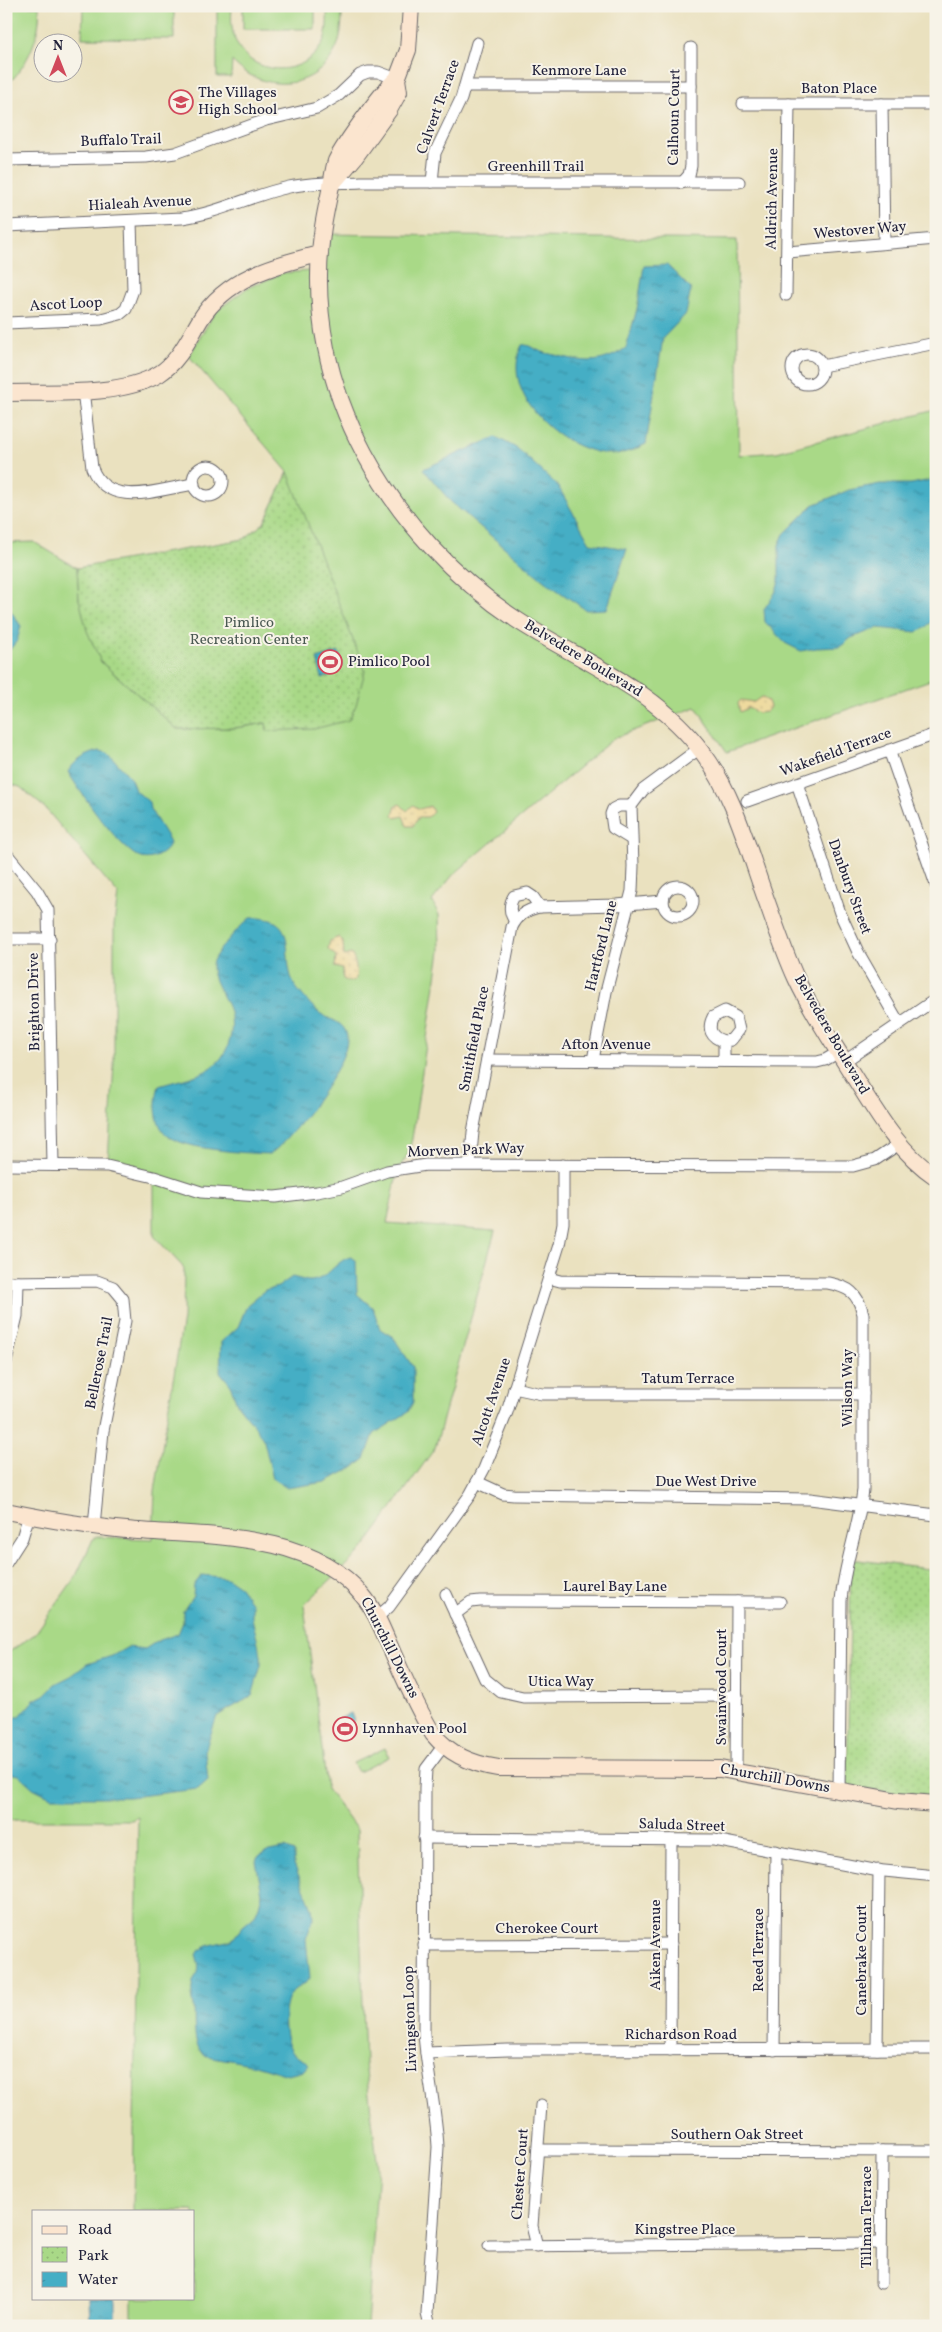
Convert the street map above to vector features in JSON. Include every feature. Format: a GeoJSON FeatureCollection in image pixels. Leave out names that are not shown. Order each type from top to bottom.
{"type":"FeatureCollection","features":[{"type":"Feature","properties":{"kind":"street","name":"Belvedere Boulevard"},"geometry":{"type":"LineString","coordinates":[[411,6],[408,50],[397,79],[383,91],[335,163],[319,254],[324,336],[336,388],[348,423],[384,488],[412,526],[439,556],[472,586],[514,618],[551,641],[628,683],[659,706],[682,727],[700,748],[734,806],[766,901],[796,978],[842,1056],[899,1144],[922,1168],[936,1176]]}},
{"type":"Feature","properties":{"kind":"street","name":"Calvert Terrace"},"geometry":{"type":"LineString","coordinates":[[432,182],[435,153],[455,116],[466,86],[477,43]]}},
{"type":"Feature","properties":{"kind":"street","name":"Calhoun Court"},"geometry":{"type":"LineString","coordinates":[[682,182],[689,174],[691,166],[692,48]]}},
{"type":"Feature","properties":{"kind":"street","name":"Buffalo Trail"},"geometry":{"type":"LineString","coordinates":[[6,160],[146,157],[175,153],[266,120],[317,108],[339,95],[360,76],[368,72],[378,72],[397,79]]}},
{"type":"Feature","properties":{"kind":"street","name":"Kenmore Lane"},"geometry":{"type":"LineString","coordinates":[[466,86],[691,86]]}},
{"type":"Feature","properties":{"kind":"street","name":"Baton Place"},"geometry":{"type":"LineString","coordinates":[[743,104],[936,104]]}},
{"type":"Feature","properties":{"kind":"street","name":"Aldrich Avenue"},"geometry":{"type":"LineString","coordinates":[[786,295],[789,104]]}},
{"type":"Feature","properties":{"kind":"street"},"geometry":{"type":"LineString","coordinates":[[882,104],[884,244]]}},
{"type":"Feature","properties":{"kind":"street","name":"Greenhill Trail"},"geometry":{"type":"LineString","coordinates":[[332,184],[432,182],[739,182]]}},
{"type":"Feature","properties":{"kind":"street","name":"Hialeah Avenue"},"geometry":{"type":"LineString","coordinates":[[6,226],[182,218],[209,214],[290,187],[332,184]]}},
{"type":"Feature","properties":{"kind":"street","name":"Ascot Loop"},"geometry":{"type":"LineString","coordinates":[[6,323],[101,319],[120,314],[126,309],[133,290],[131,220]]}},
{"type":"Feature","properties":{"kind":"street","name":"Westover Way"},"geometry":{"type":"LineString","coordinates":[[788,252],[936,239]]}},
{"type":"Feature","properties":{"kind":"street"},"geometry":{"type":"LineString","coordinates":[[6,393],[128,386],[160,373],[178,357],[209,308],[225,292],[241,280],[270,267],[319,254]]}},
{"type":"Feature","properties":{"kind":"street"},"geometry":{"type":"LineString","coordinates":[[822,366],[936,343]]}},
{"type":"Feature","properties":{"kind":"street"},"geometry":{"type":"LineString","coordinates":[[83,390],[92,468],[96,479],[105,488],[116,493],[128,495],[194,484]]}},
{"type":"Feature","properties":{"kind":"street","name":"Wakefield Terrace"},"geometry":{"type":"LineString","coordinates":[[746,801],[936,734]]}},
{"type":"Feature","properties":{"kind":"street"},"geometry":{"type":"LineString","coordinates":[[631,839],[612,828],[610,822],[613,809],[619,806],[631,806],[643,790],[700,748]]}},
{"type":"Feature","properties":{"kind":"street"},"geometry":{"type":"LineString","coordinates":[[889,750],[936,885]]}},
{"type":"Feature","properties":{"kind":"street","name":"Danbury Street"},"geometry":{"type":"LineString","coordinates":[[797,783],[840,913],[858,952],[899,1023]]}},
{"type":"Feature","properties":{"kind":"street","name":"Hartford Lane"},"geometry":{"type":"LineString","coordinates":[[593,1060],[606,992],[633,880],[631,806]]}},
{"type":"Feature","properties":{"kind":"street","name":"Brighton Drive"},"geometry":{"type":"LineString","coordinates":[[6,853],[43,900],[48,910],[53,1165]]}},
{"type":"Feature","properties":{"kind":"street","name":"Smithfield Place"},"geometry":{"type":"LineString","coordinates":[[470,1164],[473,1132],[515,921],[510,910],[510,902],[514,896],[527,893],[534,897],[540,907]]}},
{"type":"Feature","properties":{"kind":"street"},"geometry":{"type":"LineString","coordinates":[[515,921],[530,909],[540,907],[662,901]]}},
{"type":"Feature","properties":{"kind":"street"},"geometry":{"type":"LineString","coordinates":[[6,939],[50,939]]}},
{"type":"Feature","properties":{"kind":"street","name":"Afton Avenue"},"geometry":{"type":"LineString","coordinates":[[487,1060],[816,1062],[842,1056],[936,999]]}},
{"type":"Feature","properties":{"kind":"street"},"geometry":{"type":"LineString","coordinates":[[724,1041],[724,1061]]}},
{"type":"Feature","properties":{"kind":"street","name":"Morven Park Way"},"geometry":{"type":"LineString","coordinates":[[6,1165],[107,1166],[138,1172],[201,1192],[275,1197],[317,1192],[406,1167],[470,1164],[852,1166],[875,1160],[887,1154],[899,1144]]}},
{"type":"Feature","properties":{"kind":"street","name":"Alcott Avenue"},"geometry":{"type":"LineString","coordinates":[[376,1618],[389,1608],[441,1536],[477,1482],[497,1439],[562,1233],[563,1165]]}},
{"type":"Feature","properties":{"kind":"street","name":"Wilson Way"},"geometry":{"type":"LineString","coordinates":[[549,1278],[560,1281],[828,1283],[842,1286],[853,1293],[860,1301],[864,1314],[861,1506],[841,1601],[839,1791]]}},
{"type":"Feature","properties":{"kind":"street","name":"Bellerose Trail"},"geometry":{"type":"LineString","coordinates":[[12,1282],[98,1281],[113,1287],[123,1299],[125,1321],[102,1440],[94,1526]]}},
{"type":"Feature","properties":{"kind":"street"},"geometry":{"type":"LineString","coordinates":[[6,1362],[17,1316],[12,1282]]}},
{"type":"Feature","properties":{"kind":"street","name":"Tatum Terrace"},"geometry":{"type":"LineString","coordinates":[[514,1388],[542,1394],[863,1394]]}},
{"type":"Feature","properties":{"kind":"street","name":"Due West Drive"},"geometry":{"type":"LineString","coordinates":[[477,1482],[503,1494],[514,1495],[786,1498],[936,1515]]}},
{"type":"Feature","properties":{"kind":"street","name":"Churchill Downs"},"geometry":{"type":"LineString","coordinates":[[6,1511],[94,1526],[142,1531],[203,1533],[254,1542],[305,1555],[330,1567],[354,1586],[363,1596],[376,1618],[428,1725],[444,1745],[472,1762],[498,1768],[706,1768],[898,1802],[936,1804]]}},
{"type":"Feature","properties":{"kind":"street"},"geometry":{"type":"LineString","coordinates":[[6,1563],[13,1555],[22,1538],[29,1515]]}},
{"type":"Feature","properties":{"kind":"street","name":"Utica Way"},"geometry":{"type":"LineString","coordinates":[[446,1594],[485,1679],[493,1687],[511,1696],[737,1696]]}},
{"type":"Feature","properties":{"kind":"street","name":"Laurel Bay Lane"},"geometry":{"type":"LineString","coordinates":[[454,1614],[471,1602],[480,1601],[780,1602]]}},
{"type":"Feature","properties":{"kind":"street","name":"Swainwood Court"},"geometry":{"type":"LineString","coordinates":[[736,1772],[737,1602]]}},
{"type":"Feature","properties":{"kind":"street","name":"Livingston Loop"},"geometry":{"type":"LineString","coordinates":[[430,2326],[427,2314],[438,2147],[437,2126],[426,2053],[424,1838],[426,1769],[444,1745]]}},
{"type":"Feature","properties":{"kind":"street","name":"Saluda Street"},"geometry":{"type":"LineString","coordinates":[[424,1838],[714,1840],[880,1870],[936,1876]]}},
{"type":"Feature","properties":{"kind":"street","name":"Aiken Avenue"},"geometry":{"type":"LineString","coordinates":[[670,2050],[671,1840]]}},
{"type":"Feature","properties":{"kind":"street","name":"Reed Terrace"},"geometry":{"type":"LineString","coordinates":[[774,2050],[776,1851]]}},
{"type":"Feature","properties":{"kind":"street","name":"Canebrake Court"},"geometry":{"type":"LineString","coordinates":[[877,2049],[880,1870]]}},
{"type":"Feature","properties":{"kind":"street","name":"Cherokee Court"},"geometry":{"type":"LineString","coordinates":[[424,1945],[671,1944]]}},
{"type":"Feature","properties":{"kind":"street","name":"Richardson Road"},"geometry":{"type":"LineString","coordinates":[[426,2053],[508,2050],[936,2049]]}},
{"type":"Feature","properties":{"kind":"street","name":"Chester Court"},"geometry":{"type":"LineString","coordinates":[[537,2246],[532,2226],[541,2105]]}},
{"type":"Feature","properties":{"kind":"street","name":"Southern Oak Street"},"geometry":{"type":"LineString","coordinates":[[538,2150],[936,2151]]}},
{"type":"Feature","properties":{"kind":"street","name":"Tillman Terrace"},"geometry":{"type":"LineString","coordinates":[[881,2283],[882,2151]]}},
{"type":"Feature","properties":{"kind":"street","name":"Kingstree Place"},"geometry":{"type":"LineString","coordinates":[[489,2246],[882,2243]]}},
{"type":"Feature","properties":{"kind":"green space"},"geometry":{"type":"Polygon","coordinates":[[[6,6],[39,6],[38,28],[37,32],[32,32],[32,49],[14,78],[6,86],[6,6]]]}},
{"type":"Feature","properties":{"kind":"green space"},"geometry":{"type":"Polygon","coordinates":[[[83,6],[174,6],[174,39],[82,38],[83,6]]]}},
{"type":"Feature","properties":{"kind":"green space"},"geometry":{"type":"Polygon","coordinates":[[[217,6],[232,6],[232,25],[237,44],[246,56],[257,64],[270,68],[283,69],[296,66],[308,60],[318,50],[326,33],[327,6],[342,6],[339,41],[331,57],[320,70],[307,78],[292,82],[276,83],[260,80],[245,72],[232,61],[231,77],[217,77],[217,6]]]}},
{"type":"Feature","properties":{"kind":"green space"},"geometry":{"type":"Polygon","coordinates":[[[243,6],[315,6],[315,29],[243,29],[243,6]]]}},
{"type":"Feature","properties":{"kind":"green space"},"geometry":{"type":"Polygon","coordinates":[[[325,234],[737,240],[739,455],[777,452],[936,410],[936,678],[727,752],[696,707],[614,738],[453,875],[432,901],[439,915],[440,951],[412,1139],[408,1154],[398,1170],[387,1223],[495,1231],[435,1448],[363,1549],[304,1605],[327,1789],[357,1830],[365,2063],[378,2168],[367,2326],[132,2326],[132,2300],[195,2300],[195,2210],[133,2210],[138,1817],[132,1820],[6,1820],[6,1654],[35,1634],[76,1576],[94,1537],[153,1539],[155,1491],[183,1319],[184,1268],[154,1236],[154,1173],[108,1161],[114,1063],[114,925],[118,894],[45,808],[20,787],[6,783],[6,543],[34,542],[77,568],[79,599],[101,662],[177,729],[235,728],[267,723],[267,731],[288,472],[189,356],[215,312],[247,288],[283,273],[322,270],[325,234]]]}},
{"type":"Feature","properties":{"kind":"green space","name":"Pimlico Recreation Center"},"geometry":{"type":"Polygon","coordinates":[[[288,472],[365,671],[356,705],[349,720],[314,729],[267,731],[266,723],[235,728],[177,729],[101,662],[87,631],[79,599],[77,568],[244,539],[264,523],[288,472]]]}},
{"type":"Feature","properties":{"kind":"green space"},"geometry":{"type":"Polygon","coordinates":[[[851,1559],[936,1570],[936,1798],[847,1787],[851,1559]]]}},
{"type":"Feature","properties":{"kind":"green space"},"geometry":{"type":"Polygon","coordinates":[[[385,1748],[389,1757],[358,1772],[353,1763],[385,1748]]]}},
{"type":"Feature","properties":{"kind":"sand"},"geometry":{"type":"Polygon","coordinates":[[[761,697],[768,701],[770,707],[766,712],[758,713],[748,708],[740,712],[738,703],[741,700],[754,702],[761,697]]]}},
{"type":"Feature","properties":{"kind":"sand"},"geometry":{"type":"Polygon","coordinates":[[[400,804],[407,811],[413,805],[420,809],[430,806],[433,812],[428,817],[419,817],[413,826],[407,826],[403,816],[396,818],[393,815],[396,806],[400,804]]]}},
{"type":"Feature","properties":{"kind":"sand"},"geometry":{"type":"Polygon","coordinates":[[[339,937],[343,942],[344,956],[351,954],[357,971],[355,980],[350,982],[343,979],[342,969],[335,967],[336,956],[328,949],[330,941],[339,937]]]}},
{"type":"Feature","properties":{"kind":"water"},"geometry":{"type":"Polygon","coordinates":[[[667,265],[691,289],[686,314],[663,338],[646,444],[626,452],[613,454],[594,451],[575,444],[557,433],[540,419],[528,402],[519,384],[517,364],[522,345],[583,361],[599,360],[616,354],[626,348],[637,309],[644,266],[667,265]]]}},
{"type":"Feature","properties":{"kind":"water"},"geometry":{"type":"Polygon","coordinates":[[[496,437],[518,449],[558,486],[590,543],[627,549],[607,609],[586,610],[544,581],[451,502],[423,469],[496,437]]]}},
{"type":"Feature","properties":{"kind":"water"},"geometry":{"type":"Polygon","coordinates":[[[936,479],[936,617],[925,628],[917,632],[878,628],[851,638],[840,647],[801,651],[785,643],[765,622],[764,609],[775,593],[779,582],[779,545],[784,534],[813,505],[849,490],[880,484],[911,484],[936,479]]]}},
{"type":"Feature","properties":{"kind":"water"},"geometry":{"type":"Polygon","coordinates":[[[6,604],[21,626],[17,641],[6,654],[6,604]]]}},
{"type":"Feature","properties":{"kind":"water","name":"Pimlico Pool"},"geometry":{"type":"Polygon","coordinates":[[[339,652],[343,666],[331,669],[332,675],[322,678],[317,659],[339,652]]]}},
{"type":"Feature","properties":{"kind":"water"},"geometry":{"type":"Polygon","coordinates":[[[100,751],[108,753],[130,777],[135,790],[149,802],[150,809],[170,844],[164,852],[156,857],[146,859],[137,856],[119,841],[68,772],[82,758],[100,751]]]}},
{"type":"Feature","properties":{"kind":"water"},"geometry":{"type":"Polygon","coordinates":[[[250,918],[267,919],[277,923],[283,930],[290,974],[295,986],[318,1012],[344,1028],[347,1038],[339,1065],[329,1082],[291,1134],[270,1154],[202,1148],[177,1141],[163,1131],[156,1112],[159,1086],[204,1072],[214,1066],[227,1048],[231,1034],[231,1015],[215,981],[212,965],[217,954],[234,933],[250,918]]]}},
{"type":"Feature","properties":{"kind":"water"},"geometry":{"type":"Polygon","coordinates":[[[351,1257],[356,1260],[357,1294],[373,1308],[380,1329],[393,1337],[413,1367],[413,1402],[408,1412],[374,1434],[365,1459],[353,1468],[325,1482],[287,1488],[273,1479],[264,1441],[237,1404],[230,1384],[220,1372],[221,1342],[238,1327],[247,1305],[265,1290],[278,1287],[292,1277],[308,1281],[315,1280],[326,1275],[340,1262],[351,1257]]]}},
{"type":"Feature","properties":{"kind":"water"},"geometry":{"type":"Polygon","coordinates":[[[202,1575],[227,1578],[240,1587],[252,1604],[252,1618],[261,1656],[261,1665],[252,1696],[217,1716],[205,1751],[208,1780],[198,1789],[129,1797],[51,1797],[33,1788],[19,1775],[6,1773],[6,1721],[20,1716],[34,1700],[87,1664],[112,1656],[128,1647],[145,1649],[159,1640],[178,1634],[183,1622],[183,1611],[193,1596],[194,1585],[202,1575]]]}},
{"type":"Feature","properties":{"kind":"water","name":"Lynnhaven Pool"},"geometry":{"type":"Polygon","coordinates":[[[351,1713],[354,1721],[350,1723],[355,1734],[343,1740],[335,1721],[351,1713]]]}},
{"type":"Feature","properties":{"kind":"water"},"geometry":{"type":"Polygon","coordinates":[[[285,1848],[294,1852],[294,1864],[312,1908],[313,1919],[306,1939],[310,1978],[292,1992],[286,2005],[285,2014],[285,2031],[289,2047],[295,2055],[309,2064],[303,2071],[288,2075],[255,2065],[203,2055],[197,2044],[192,1992],[193,1982],[199,1967],[196,1954],[208,1946],[232,1940],[243,1926],[255,1916],[262,1894],[256,1861],[258,1857],[269,1851],[285,1848]]]}},
{"type":"Feature","properties":{"kind":"water"},"geometry":{"type":"Polygon","coordinates":[[[89,2300],[115,2300],[115,2326],[90,2326],[89,2300]]]}},
{"type":"Feature","properties":{"kind":"place","name":"The Villages High School"},"geometry":{"type":"Point","coordinates":[181,102]}},
{"type":"Feature","properties":{"kind":"place","name":"Pimlico Pool"},"geometry":{"type":"Point","coordinates":[330,662]}},
{"type":"Feature","properties":{"kind":"place","name":"Lynnhaven Pool"},"geometry":{"type":"Point","coordinates":[345,1729]}}]}
